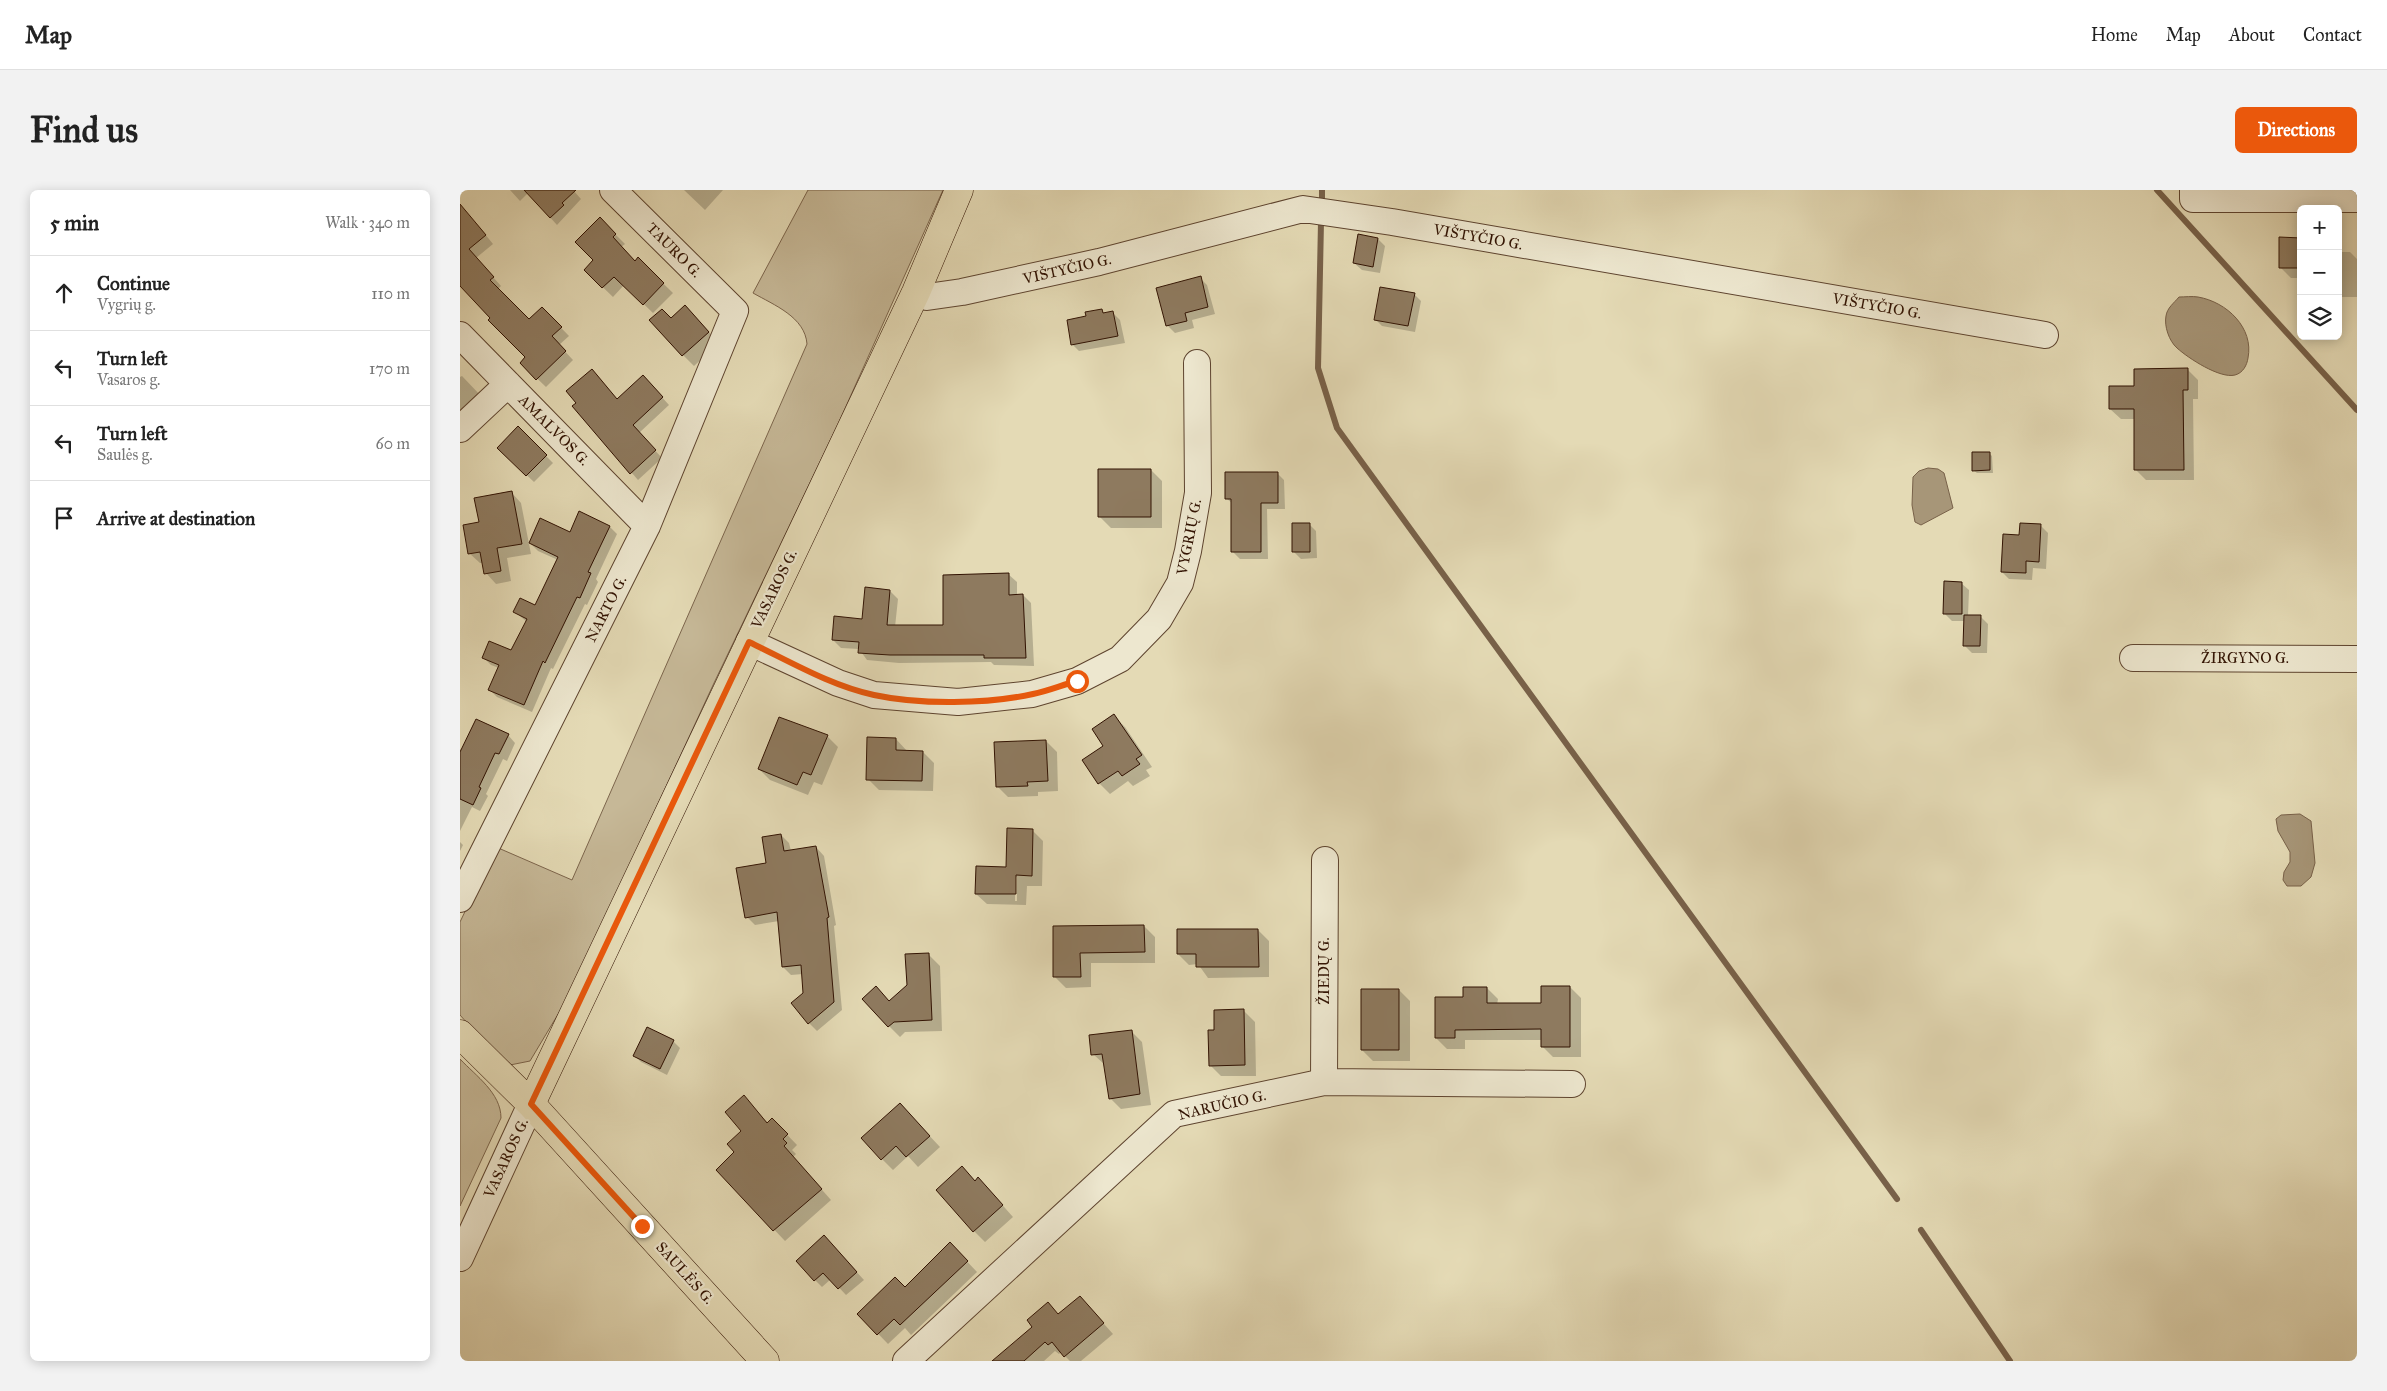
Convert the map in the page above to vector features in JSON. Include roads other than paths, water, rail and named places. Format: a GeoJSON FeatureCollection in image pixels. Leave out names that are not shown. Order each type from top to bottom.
{"type":"FeatureCollection","features":[{"type":"Feature","properties":{"kind":"main road","name":"VASAROS G."},"geometry":{"type":"LineString","coordinates":[[531,1104],[916,292],[959,190]]}},
{"type":"Feature","properties":{"kind":"main road","name":"SAULĖS G."},"geometry":{"type":"LineString","coordinates":[[460,1034],[531,1104],[765,1361]]}},
{"type":"Feature","properties":{"kind":"street","name":"TAURO G."},"geometry":{"type":"LineString","coordinates":[[613,190],[735,311]]}},
{"type":"Feature","properties":{"kind":"street"},"geometry":{"type":"LineString","coordinates":[[2193,194],[2357,200]]}},
{"type":"Feature","properties":{"kind":"street","name":"VIŠTYČIO G."},"geometry":{"type":"LineString","coordinates":[[916,292],[927,296],[942,296],[1099,262],[1303,210],[1392,222],[2044,335]]}},
{"type":"Feature","properties":{"kind":"street","name":"NARTO G."},"geometry":{"type":"LineString","coordinates":[[460,899],[647,526],[735,311]]}},
{"type":"Feature","properties":{"kind":"street","name":"AMALVOS G."},"geometry":{"type":"LineString","coordinates":[[460,335],[647,526]]}},
{"type":"Feature","properties":{"kind":"street","name":"VYGRIŲ G."},"geometry":{"type":"LineString","coordinates":[[749,642],[838,683],[874,695],[958,702],[1032,694],[1077,681],[1120,658],[1159,620],[1180,583],[1188,551],[1198,493],[1197,363]]}},
{"type":"Feature","properties":{"kind":"street"},"geometry":{"type":"LineString","coordinates":[[460,429],[508,384]]}},
{"type":"Feature","properties":{"kind":"street","name":"ŽIRGYNO G."},"geometry":{"type":"LineString","coordinates":[[2133,658],[2357,658]]}},
{"type":"Feature","properties":{"kind":"street","name":"ŽIEDŲ G."},"geometry":{"type":"LineString","coordinates":[[1324,1082],[1325,860]]}},
{"type":"Feature","properties":{"kind":"street","name":"NARUČIO G."},"geometry":{"type":"LineString","coordinates":[[906,1361],[1174,1114],[1324,1082],[1572,1084]]}},
{"type":"Feature","properties":{"kind":"street","name":"VASAROS G."},"geometry":{"type":"LineString","coordinates":[[460,1258],[531,1104]]}},
{"type":"Feature","properties":{"kind":"waterway"},"geometry":{"type":"LineString","coordinates":[[1322,190],[1322,200]]}},
{"type":"Feature","properties":{"kind":"waterway"},"geometry":{"type":"LineString","coordinates":[[2157,190],[2357,410]]}},
{"type":"Feature","properties":{"kind":"waterway"},"geometry":{"type":"LineString","coordinates":[[1321,222],[1318,368],[1337,428],[1897,1199]]}},
{"type":"Feature","properties":{"kind":"waterway"},"geometry":{"type":"LineString","coordinates":[[1921,1230],[2010,1361]]}}]}
